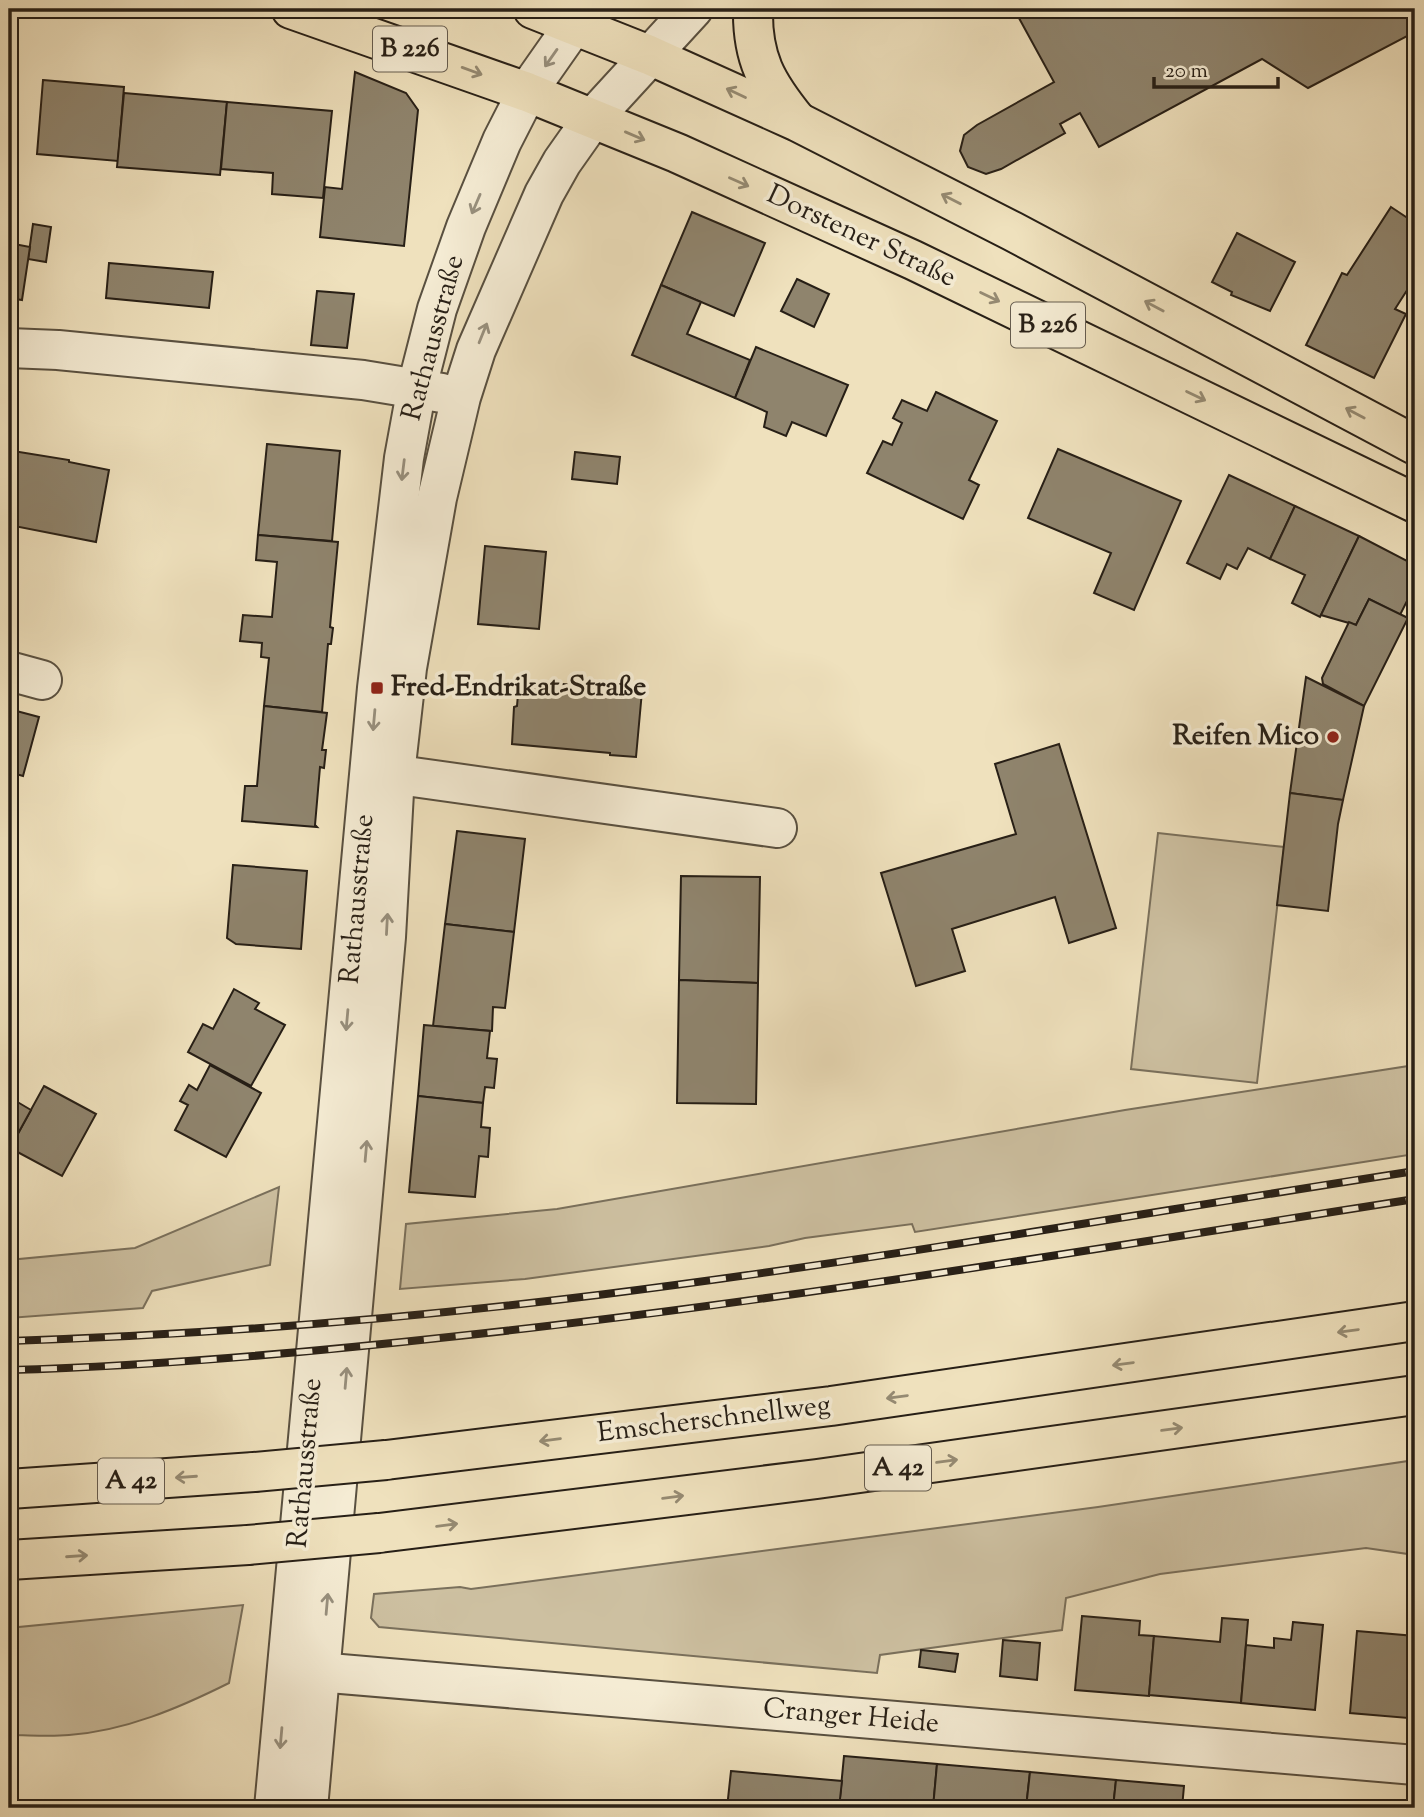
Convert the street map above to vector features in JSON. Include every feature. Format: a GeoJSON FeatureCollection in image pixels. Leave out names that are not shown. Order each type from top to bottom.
{"type":"FeatureCollection","features":[{"type":"Feature","properties":{"kind":"main road","name":"Dorstener Straße"},"geometry":{"type":"LineString","coordinates":[[291,9],[527,92],[677,153],[913,260],[1415,503]]}},
{"type":"Feature","properties":{"kind":"main road","name":"B 226"},"geometry":{"type":"LineString","coordinates":[[533,9],[582,17],[649,55],[798,122],[1012,231],[1415,446]]}},
{"type":"Feature","properties":{"kind":"main road","name":"B 226"},"geometry":{"type":"LineString","coordinates":[[753,9],[753,36],[761,64],[776,95],[798,122]]}},
{"type":"Feature","properties":{"kind":"main road","name":"Emscherschnellweg"},"geometry":{"type":"LineString","coordinates":[[9,1489],[386,1460],[831,1406],[1415,1321]]}},
{"type":"Feature","properties":{"kind":"main road","name":"A 42"},"geometry":{"type":"LineString","coordinates":[[9,1560],[248,1545],[379,1533],[817,1479],[1415,1395]]}},
{"type":"Feature","properties":{"kind":"street","name":"Rathausstraße"},"geometry":{"type":"LineString","coordinates":[[382,772],[407,668],[425,554],[461,397],[476,350],[544,194],[562,162],[593,118],[693,9]]}},
{"type":"Feature","properties":{"kind":"street","name":"Rathausstraße"},"geometry":{"type":"LineString","coordinates":[[274,1808],[304,1671],[355,1268],[386,937],[382,772],[404,458],[417,387],[437,309],[466,227],[502,141],[527,92],[582,17]]}},
{"type":"Feature","properties":{"kind":"street"},"geometry":{"type":"LineString","coordinates":[[9,348],[215,365],[417,387],[461,397]]}},
{"type":"Feature","properties":{"kind":"street"},"geometry":{"type":"LineString","coordinates":[[382,772],[777,828]]}},
{"type":"Feature","properties":{"kind":"street","name":"Rathausstraße"},"geometry":{"type":"LineString","coordinates":[[304,1671],[308,1808]]}},
{"type":"Feature","properties":{"kind":"street","name":"Cranger Heide"},"geometry":{"type":"LineString","coordinates":[[304,1671],[1415,1765]]}},
{"type":"Feature","properties":{"kind":"shaded area"},"geometry":{"type":"Polygon","coordinates":[[[1158,833],[1284,847],[1257,1083],[1131,1069],[1158,833]]]}},
{"type":"Feature","properties":{"kind":"shaded area"},"geometry":{"type":"Polygon","coordinates":[[[1415,1065],[1415,1154],[915,1232],[912,1224],[525,1279],[400,1289],[406,1224],[557,1209],[1125,1110],[1415,1065]]]}},
{"type":"Feature","properties":{"kind":"shaded area"},"geometry":{"type":"Polygon","coordinates":[[[279,1187],[270,1265],[152,1291],[143,1308],[9,1318],[9,1260],[135,1248],[279,1187]]]}},
{"type":"Feature","properties":{"kind":"shaded area"},"geometry":{"type":"Polygon","coordinates":[[[1415,1460],[1415,1555],[1366,1548],[1160,1574],[1066,1598],[1062,1630],[880,1655],[877,1673],[379,1627],[371,1618],[374,1594],[460,1587],[471,1589],[1098,1507],[1415,1460]]]}},
{"type":"Feature","properties":{"kind":"shaded area"},"geometry":{"type":"Polygon","coordinates":[[[243,1605],[229,1683],[171,1709],[111,1729],[62,1736],[9,1735],[9,1628],[243,1605]]]}},
{"type":"Feature","properties":{"kind":"building"},"geometry":{"type":"Polygon","coordinates":[[[1014,9],[1414,9],[1415,32],[1308,88],[1262,59],[1099,147],[1080,113],[1060,124],[1065,133],[1001,169],[986,174],[968,167],[960,151],[964,135],[1054,82],[1014,9]]]}},
{"type":"Feature","properties":{"kind":"building"},"geometry":{"type":"Polygon","coordinates":[[[355,72],[406,93],[418,110],[404,246],[320,237],[325,187],[342,189],[355,72]]]}},
{"type":"Feature","properties":{"kind":"building"},"geometry":{"type":"Polygon","coordinates":[[[43,80],[124,87],[118,161],[37,154],[43,80]]]}},
{"type":"Feature","properties":{"kind":"building"},"geometry":{"type":"Polygon","coordinates":[[[124,93],[227,102],[220,175],[117,167],[124,93]]]}},
{"type":"Feature","properties":{"kind":"building"},"geometry":{"type":"Polygon","coordinates":[[[227,102],[332,111],[323,198],[272,194],[273,173],[221,169],[227,102]]]}},
{"type":"Feature","properties":{"kind":"building"},"geometry":{"type":"Polygon","coordinates":[[[1391,207],[1415,223],[1415,286],[1411,284],[1395,309],[1406,314],[1374,378],[1306,345],[1342,273],[1347,275],[1391,207]]]}},
{"type":"Feature","properties":{"kind":"building"},"geometry":{"type":"Polygon","coordinates":[[[692,212],[765,243],[734,316],[661,285],[692,212]]]}},
{"type":"Feature","properties":{"kind":"building"},"geometry":{"type":"Polygon","coordinates":[[[33,224],[51,227],[46,262],[28,259],[33,224]]]}},
{"type":"Feature","properties":{"kind":"building"},"geometry":{"type":"Polygon","coordinates":[[[1237,233],[1295,262],[1270,311],[1231,295],[1232,292],[1212,282],[1237,233]]]}},
{"type":"Feature","properties":{"kind":"building"},"geometry":{"type":"Polygon","coordinates":[[[9,243],[30,247],[22,300],[9,298],[9,243]]]}},
{"type":"Feature","properties":{"kind":"building"},"geometry":{"type":"Polygon","coordinates":[[[109,263],[213,272],[209,308],[106,298],[109,263]]]}},
{"type":"Feature","properties":{"kind":"building"},"geometry":{"type":"Polygon","coordinates":[[[797,279],[829,294],[814,327],[781,311],[797,279]]]}},
{"type":"Feature","properties":{"kind":"building"},"geometry":{"type":"Polygon","coordinates":[[[661,285],[701,302],[687,334],[750,360],[735,398],[632,355],[661,285]]]}},
{"type":"Feature","properties":{"kind":"building"},"geometry":{"type":"Polygon","coordinates":[[[317,291],[354,294],[347,348],[311,345],[317,291]]]}},
{"type":"Feature","properties":{"kind":"building"},"geometry":{"type":"Polygon","coordinates":[[[756,347],[848,385],[826,436],[792,422],[786,436],[764,427],[767,412],[735,398],[756,347]]]}},
{"type":"Feature","properties":{"kind":"building"},"geometry":{"type":"Polygon","coordinates":[[[936,392],[997,421],[969,480],[979,485],[963,519],[867,473],[883,441],[892,445],[902,423],[893,418],[902,400],[927,411],[936,392]]]}},
{"type":"Feature","properties":{"kind":"building"},"geometry":{"type":"Polygon","coordinates":[[[267,444],[340,451],[332,541],[258,535],[267,444]]]}},
{"type":"Feature","properties":{"kind":"building"},"geometry":{"type":"Polygon","coordinates":[[[1058,449],[1181,501],[1134,610],[1094,593],[1111,553],[1028,518],[1058,449]]]}},
{"type":"Feature","properties":{"kind":"building"},"geometry":{"type":"Polygon","coordinates":[[[13,451],[109,470],[96,542],[9,525],[9,469],[13,451]]]}},
{"type":"Feature","properties":{"kind":"building"},"geometry":{"type":"Polygon","coordinates":[[[575,452],[620,457],[617,484],[572,479],[575,452]]]}},
{"type":"Feature","properties":{"kind":"building"},"geometry":{"type":"Polygon","coordinates":[[[1229,475],[1295,506],[1270,559],[1248,548],[1237,569],[1227,564],[1220,579],[1187,563],[1229,475]]]}},
{"type":"Feature","properties":{"kind":"building"},"geometry":{"type":"Polygon","coordinates":[[[1295,506],[1359,536],[1320,617],[1292,603],[1305,575],[1270,559],[1295,506]]]}},
{"type":"Feature","properties":{"kind":"building"},"geometry":{"type":"Polygon","coordinates":[[[258,535],[338,542],[330,627],[333,628],[331,644],[328,644],[322,712],[264,706],[269,658],[261,657],[262,643],[240,641],[243,615],[272,617],[277,562],[256,560],[258,535]]]}},
{"type":"Feature","properties":{"kind":"building"},"geometry":{"type":"Polygon","coordinates":[[[1359,536],[1415,565],[1415,585],[1400,615],[1369,599],[1356,625],[1321,615],[1359,536]]]}},
{"type":"Feature","properties":{"kind":"building"},"geometry":{"type":"Polygon","coordinates":[[[485,546],[546,552],[539,629],[478,624],[485,546]]]}},
{"type":"Feature","properties":{"kind":"building"},"geometry":{"type":"Polygon","coordinates":[[[1369,599],[1408,618],[1364,706],[1323,684],[1322,678],[1349,622],[1356,625],[1369,599]]]}},
{"type":"Feature","properties":{"kind":"building"},"geometry":{"type":"Polygon","coordinates":[[[1306,677],[1364,706],[1343,800],[1290,793],[1306,677]]]}},
{"type":"Feature","properties":{"kind":"building"},"geometry":{"type":"Polygon","coordinates":[[[517,680],[642,691],[636,757],[512,744],[514,707],[517,706],[519,682],[517,680]]]}},
{"type":"Feature","properties":{"kind":"building"},"geometry":{"type":"Polygon","coordinates":[[[264,706],[327,713],[322,750],[326,750],[324,768],[320,767],[317,827],[242,821],[245,786],[257,786],[264,706]]]}},
{"type":"Feature","properties":{"kind":"building"},"geometry":{"type":"Polygon","coordinates":[[[9,709],[39,717],[23,776],[9,772],[9,709]]]}},
{"type":"Feature","properties":{"kind":"building"},"geometry":{"type":"Polygon","coordinates":[[[1059,744],[1116,928],[1069,943],[1055,897],[952,929],[965,971],[916,986],[881,873],[1016,834],[995,764],[1059,744]]]}},
{"type":"Feature","properties":{"kind":"building"},"geometry":{"type":"Polygon","coordinates":[[[1290,793],[1343,800],[1328,911],[1277,905],[1290,793]]]}},
{"type":"Feature","properties":{"kind":"building"},"geometry":{"type":"Polygon","coordinates":[[[457,831],[525,839],[514,932],[445,924],[457,831]]]}},
{"type":"Feature","properties":{"kind":"building"},"geometry":{"type":"Polygon","coordinates":[[[233,865],[307,871],[301,949],[236,944],[227,938],[233,865]]]}},
{"type":"Feature","properties":{"kind":"building"},"geometry":{"type":"Polygon","coordinates":[[[681,876],[760,877],[758,983],[679,980],[681,876]]]}},
{"type":"Feature","properties":{"kind":"building"},"geometry":{"type":"Polygon","coordinates":[[[445,924],[514,932],[505,1008],[493,1007],[492,1031],[433,1026],[445,924]]]}},
{"type":"Feature","properties":{"kind":"building"},"geometry":{"type":"Polygon","coordinates":[[[679,980],[758,983],[756,1104],[677,1103],[679,980]]]}},
{"type":"Feature","properties":{"kind":"building"},"geometry":{"type":"Polygon","coordinates":[[[234,989],[259,1003],[255,1009],[285,1025],[251,1086],[188,1052],[203,1024],[213,1029],[234,989]]]}},
{"type":"Feature","properties":{"kind":"building"},"geometry":{"type":"Polygon","coordinates":[[[424,1025],[490,1031],[487,1058],[497,1059],[494,1088],[485,1087],[483,1103],[418,1096],[424,1025]]]}},
{"type":"Feature","properties":{"kind":"building"},"geometry":{"type":"Polygon","coordinates":[[[210,1065],[261,1093],[226,1157],[175,1130],[188,1105],[180,1101],[189,1085],[197,1090],[210,1065]]]}},
{"type":"Feature","properties":{"kind":"building"},"geometry":{"type":"Polygon","coordinates":[[[44,1086],[96,1114],[62,1176],[10,1148],[44,1086]]]}},
{"type":"Feature","properties":{"kind":"building"},"geometry":{"type":"Polygon","coordinates":[[[418,1096],[483,1103],[481,1127],[490,1128],[488,1157],[479,1156],[475,1197],[409,1192],[418,1096]]]}},
{"type":"Feature","properties":{"kind":"building"},"geometry":{"type":"Polygon","coordinates":[[[9,1097],[31,1110],[10,1148],[9,1147],[9,1097]]]}},
{"type":"Feature","properties":{"kind":"building"},"geometry":{"type":"Polygon","coordinates":[[[1082,1616],[1140,1621],[1139,1635],[1154,1636],[1149,1696],[1075,1690],[1082,1616]]]}},
{"type":"Feature","properties":{"kind":"building"},"geometry":{"type":"Polygon","coordinates":[[[1222,1618],[1248,1620],[1241,1703],[1149,1695],[1154,1636],[1220,1642],[1222,1618]]]}},
{"type":"Feature","properties":{"kind":"building"},"geometry":{"type":"Polygon","coordinates":[[[1293,1622],[1323,1625],[1315,1710],[1241,1703],[1246,1645],[1274,1648],[1274,1638],[1291,1640],[1293,1622]]]}},
{"type":"Feature","properties":{"kind":"building"},"geometry":{"type":"Polygon","coordinates":[[[1357,1631],[1415,1636],[1408,1718],[1350,1713],[1357,1631]]]}},
{"type":"Feature","properties":{"kind":"building"},"geometry":{"type":"Polygon","coordinates":[[[1003,1640],[1040,1643],[1037,1680],[1000,1676],[1003,1640]]]}},
{"type":"Feature","properties":{"kind":"building"},"geometry":{"type":"Polygon","coordinates":[[[921,1650],[958,1654],[955,1672],[919,1667],[921,1650]]]}},
{"type":"Feature","properties":{"kind":"building"},"geometry":{"type":"Polygon","coordinates":[[[1412,1681],[1415,1682],[1415,1718],[1408,1717],[1412,1681]]]}},
{"type":"Feature","properties":{"kind":"building"},"geometry":{"type":"Polygon","coordinates":[[[844,1756],[937,1764],[933,1808],[839,1808],[844,1756]]]}},
{"type":"Feature","properties":{"kind":"building"},"geometry":{"type":"Polygon","coordinates":[[[937,1764],[1030,1772],[1026,1808],[933,1808],[937,1764]]]}},
{"type":"Feature","properties":{"kind":"building"},"geometry":{"type":"Polygon","coordinates":[[[731,1771],[842,1781],[839,1808],[727,1808],[731,1771]]]}},
{"type":"Feature","properties":{"kind":"building"},"geometry":{"type":"Polygon","coordinates":[[[1030,1772],[1116,1780],[1113,1808],[1026,1808],[1030,1772]]]}},
{"type":"Feature","properties":{"kind":"building"},"geometry":{"type":"Polygon","coordinates":[[[1116,1780],[1184,1786],[1182,1808],[1113,1808],[1116,1780]]]}},
{"type":"Feature","properties":{"kind":"railway"},"geometry":{"type":"LineString","coordinates":[[9,1341],[304,1325],[598,1295],[905,1252],[1415,1171]]}},
{"type":"Feature","properties":{"kind":"railway"},"geometry":{"type":"LineString","coordinates":[[9,1370],[229,1358],[570,1323],[933,1274],[1415,1199]]}},
{"type":"Feature","properties":{"kind":"place","name":"Fred-Endrikat-Straße"},"geometry":{"type":"Point","coordinates":[377,688]}},
{"type":"Feature","properties":{"kind":"place","name":"Reifen Mico"},"geometry":{"type":"Point","coordinates":[1333,737]}}]}
